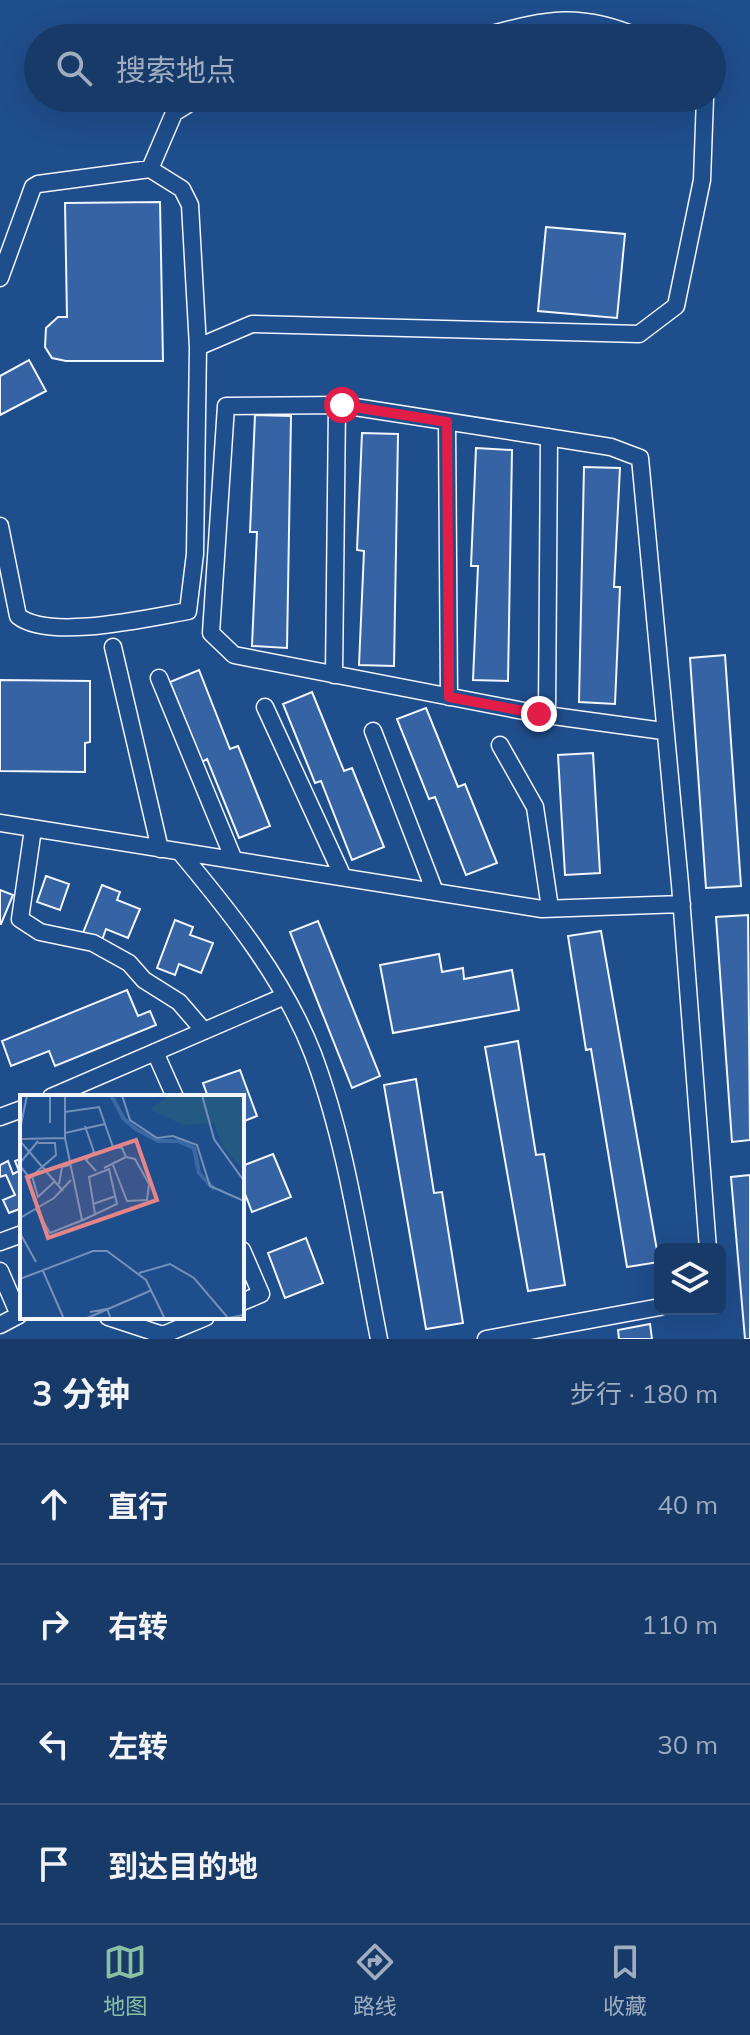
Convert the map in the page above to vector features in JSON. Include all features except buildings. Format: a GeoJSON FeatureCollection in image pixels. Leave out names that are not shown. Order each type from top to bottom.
{"type":"FeatureCollection","features":[{"type":"Feature","properties":{"kind":"street"},"geometry":{"type":"LineString","coordinates":[[531,24],[577,18],[604,24]]}},
{"type":"Feature","properties":{"kind":"street"},"geometry":{"type":"LineString","coordinates":[[150,169],[176,112]]}},
{"type":"Feature","properties":{"kind":"street"},"geometry":{"type":"LineString","coordinates":[[198,347],[252,324],[639,334],[676,306],[702,180],[704,112]]}},
{"type":"Feature","properties":{"kind":"street"},"geometry":{"type":"LineString","coordinates":[[0,278],[33,187],[52,181],[150,169],[182,189],[190,205],[198,347],[195,554],[188,611],[69,629],[41,627],[26,622],[18,616],[0,526]]}},
{"type":"Feature","properties":{"kind":"street"},"geometry":{"type":"LineString","coordinates":[[334,675],[337,405]]}},
{"type":"Feature","properties":{"kind":"street"},"geometry":{"type":"LineString","coordinates":[[663,731],[547,715],[234,655],[211,633],[226,406],[337,405],[611,447],[640,458],[663,731],[682,904],[708,1243]]}},
{"type":"Feature","properties":{"kind":"street"},"geometry":{"type":"LineString","coordinates":[[447,422],[449,697]]}},
{"type":"Feature","properties":{"kind":"street"},"geometry":{"type":"LineString","coordinates":[[547,715],[549,437]]}},
{"type":"Feature","properties":{"kind":"street"},"geometry":{"type":"LineString","coordinates":[[113,647],[160,849]]}},
{"type":"Feature","properties":{"kind":"street"},"geometry":{"type":"LineString","coordinates":[[159,678],[234,860]]}},
{"type":"Feature","properties":{"kind":"street"},"geometry":{"type":"LineString","coordinates":[[265,707],[343,877]]}},
{"type":"Feature","properties":{"kind":"street"},"geometry":{"type":"LineString","coordinates":[[373,731],[435,892]]}},
{"type":"Feature","properties":{"kind":"street"},"geometry":{"type":"LineString","coordinates":[[500,745],[535,807],[550,908]]}},
{"type":"Feature","properties":{"kind":"street"},"geometry":{"type":"LineString","coordinates":[[0,823],[550,908],[682,904]]}},
{"type":"Feature","properties":{"kind":"street"},"geometry":{"type":"LineString","coordinates":[[33,829],[20,919],[40,932],[93,943],[129,963],[144,980],[179,1002],[204,1031]]}},
{"type":"Feature","properties":{"kind":"street"},"geometry":{"type":"LineString","coordinates":[[180,852],[227,908],[285,996],[312,1052],[337,1125],[379,1339]]}},
{"type":"Feature","properties":{"kind":"street"},"geometry":{"type":"LineString","coordinates":[[56,1095],[285,996]]}},
{"type":"Feature","properties":{"kind":"street"},"geometry":{"type":"LineString","coordinates":[[155,1052],[174,1095]]}},
{"type":"Feature","properties":{"kind":"street"},"geometry":{"type":"LineString","coordinates":[[0,1117],[20,1110]]}},
{"type":"Feature","properties":{"kind":"street"},"geometry":{"type":"LineString","coordinates":[[0,1242],[20,1235]]}},
{"type":"Feature","properties":{"kind":"street"},"geometry":{"type":"LineString","coordinates":[[244,1255],[261,1294],[244,1301]]}},
{"type":"Feature","properties":{"kind":"street"},"geometry":{"type":"LineString","coordinates":[[3,1277],[20,1288]]}},
{"type":"Feature","properties":{"kind":"street"},"geometry":{"type":"LineString","coordinates":[[0,1325],[19,1315],[3,1277]]}},
{"type":"Feature","properties":{"kind":"street"},"geometry":{"type":"LineString","coordinates":[[486,1339],[654,1308]]}},
{"type":"Feature","properties":{"kind":"street"},"geometry":{"type":"LineString","coordinates":[[114,1319],[163,1335],[201,1319]]}},
{"type":"Feature","properties":{"kind":"route"},"geometry":{"type":"LineString","coordinates":[[342,405],[447,422],[449,697],[539,714]]}}]}
